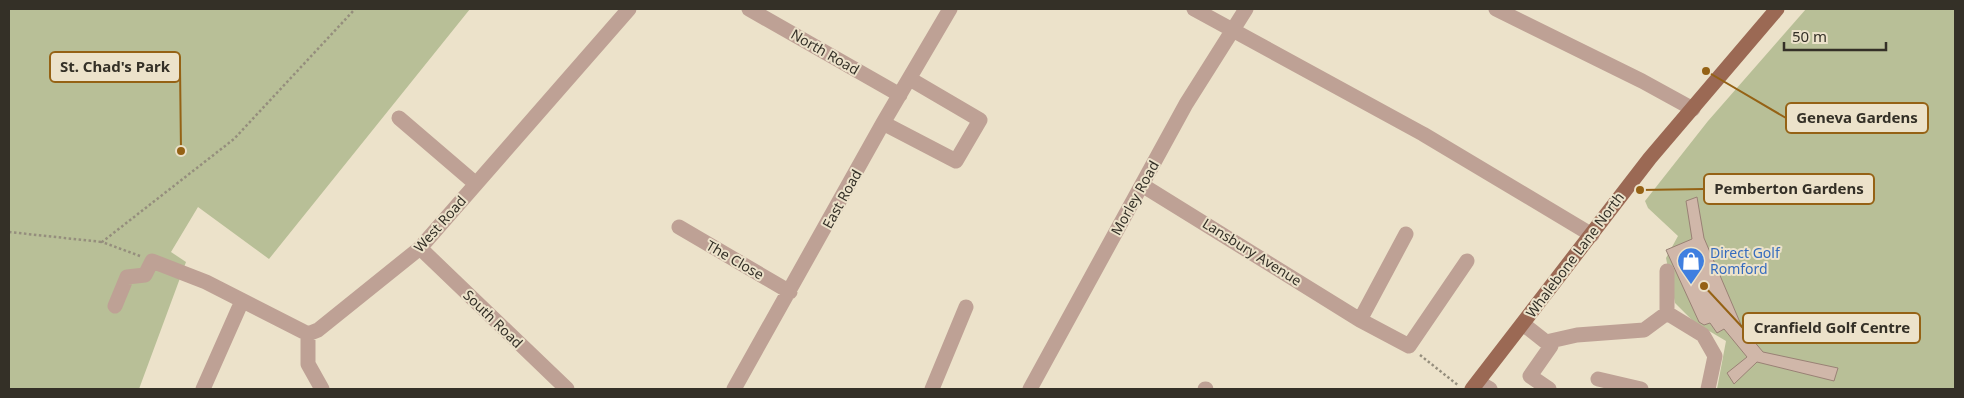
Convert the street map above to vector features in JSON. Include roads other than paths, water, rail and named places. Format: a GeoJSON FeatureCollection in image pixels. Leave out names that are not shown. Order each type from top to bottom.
{"type":"FeatureCollection","features":[{"type":"Feature","properties":{"kind":"main road","name":"Whalebone Lane North"},"geometry":{"type":"LineString","coordinates":[[1480,387],[1523,324],[1650,158],[1777,9]]}},
{"type":"Feature","properties":{"kind":"street","name":"West Road"},"geometry":{"type":"LineString","coordinates":[[308,334],[318,330],[420,248],[629,9]]}},
{"type":"Feature","properties":{"kind":"street","name":"North Road"},"geometry":{"type":"LineString","coordinates":[[749,9],[900,95]]}},
{"type":"Feature","properties":{"kind":"street","name":"East Road"},"geometry":{"type":"LineString","coordinates":[[734,389],[883,123],[950,9]]}},
{"type":"Feature","properties":{"kind":"street"},"geometry":{"type":"LineString","coordinates":[[1194,9],[1423,134],[1592,235]]}},
{"type":"Feature","properties":{"kind":"street","name":"Morley Road"},"geometry":{"type":"LineString","coordinates":[[1030,389],[1186,104],[1234,31],[1246,9]]}},
{"type":"Feature","properties":{"kind":"street"},"geometry":{"type":"LineString","coordinates":[[1496,9],[1642,81],[1693,109]]}},
{"type":"Feature","properties":{"kind":"street"},"geometry":{"type":"LineString","coordinates":[[883,123],[956,161],[980,120],[910,79]]}},
{"type":"Feature","properties":{"kind":"street"},"geometry":{"type":"LineString","coordinates":[[400,118],[476,184]]}},
{"type":"Feature","properties":{"kind":"street","name":"Lansbury Avenue"},"geometry":{"type":"LineString","coordinates":[[1142,185],[1360,320],[1409,346],[1467,261]]}},
{"type":"Feature","properties":{"kind":"street","name":"The Close"},"geometry":{"type":"LineString","coordinates":[[679,227],[790,292]]}},
{"type":"Feature","properties":{"kind":"street"},"geometry":{"type":"LineString","coordinates":[[1360,320],[1406,234]]}},
{"type":"Feature","properties":{"kind":"street","name":"South Road"},"geometry":{"type":"LineString","coordinates":[[420,248],[567,389]]}},
{"type":"Feature","properties":{"kind":"street"},"geometry":{"type":"LineString","coordinates":[[115,306],[127,277],[145,275],[152,261],[191,275],[308,334],[308,364],[322,389]]}},
{"type":"Feature","properties":{"kind":"street"},"geometry":{"type":"LineString","coordinates":[[1667,271],[1667,313]]}},
{"type":"Feature","properties":{"kind":"street"},"geometry":{"type":"LineString","coordinates":[[203,389],[242,301]]}},
{"type":"Feature","properties":{"kind":"street"},"geometry":{"type":"LineString","coordinates":[[932,389],[966,308]]}},
{"type":"Feature","properties":{"kind":"street"},"geometry":{"type":"LineString","coordinates":[[1546,342],[1577,335],[1644,330],[1667,313]]}},
{"type":"Feature","properties":{"kind":"street"},"geometry":{"type":"LineString","coordinates":[[1667,313],[1703,335],[1715,356],[1708,389]]}},
{"type":"Feature","properties":{"kind":"street"},"geometry":{"type":"LineString","coordinates":[[1523,324],[1551,346],[1530,376],[1549,389]]}},
{"type":"Feature","properties":{"kind":"street"},"geometry":{"type":"LineString","coordinates":[[1598,379],[1641,389]]}},
{"type":"Feature","properties":{"kind":"place","name":"Geneva Gardens"},"geometry":{"type":"Point","coordinates":[1706,71]}},
{"type":"Feature","properties":{"kind":"place","name":"St. Chad's Park"},"geometry":{"type":"Point","coordinates":[181,151]}},
{"type":"Feature","properties":{"kind":"place","name":"Pemberton Gardens"},"geometry":{"type":"Point","coordinates":[1640,190]}},
{"type":"Feature","properties":{"kind":"place","name":"Direct Golf Romford"},"geometry":{"type":"Point","coordinates":[1691,285]}},
{"type":"Feature","properties":{"kind":"place","name":"Cranfield Golf Centre"},"geometry":{"type":"Point","coordinates":[1704,286]}}]}
